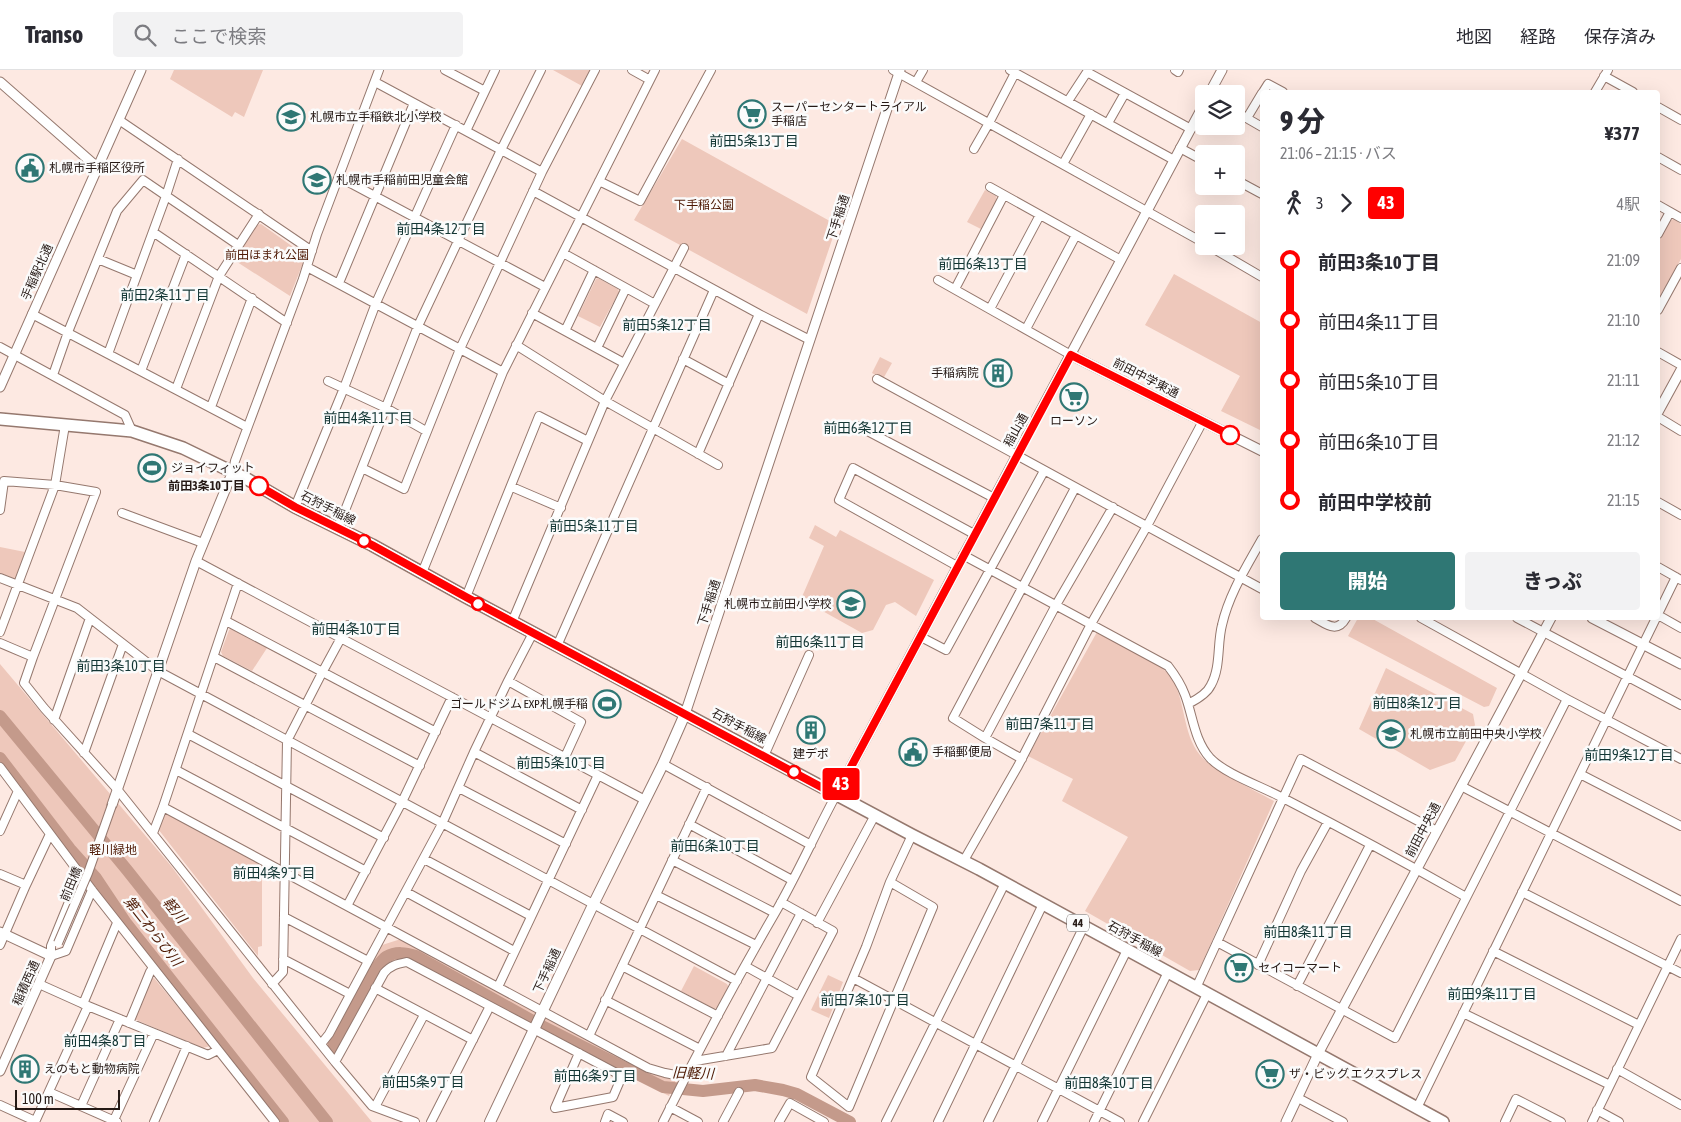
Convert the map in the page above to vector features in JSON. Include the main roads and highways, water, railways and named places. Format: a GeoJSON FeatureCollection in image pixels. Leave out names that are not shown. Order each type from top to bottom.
{"type":"FeatureCollection","features":[{"type":"Feature","properties":{"kind":"main road","name":"石狩手稲線"},"geometry":{"type":"LineString","coordinates":[[0,419],[132,432],[183,448],[233,471],[295,507],[338,528],[836,795],[1005,883],[1443,1122]]}},
{"type":"Feature","properties":{"kind":"main road","name":"下手稲通"},"geometry":{"type":"LineString","coordinates":[[490,1122],[592,905],[663,764],[685,714]]}},
{"type":"Feature","properties":{"kind":"waterway","name":"軽川"},"geometry":{"type":"LineString","coordinates":[[0,716],[127,870],[327,1122]]}},
{"type":"Feature","properties":{"kind":"waterway","name":"第二わらび川"},"geometry":{"type":"LineString","coordinates":[[0,758],[70,849],[96,878],[126,923],[283,1122]]}},
{"type":"Feature","properties":{"kind":"waterway","name":"旧軽川"},"geometry":{"type":"LineString","coordinates":[[334,1048],[334,1043],[373,972],[386,957],[397,953],[416,956],[531,1020]]}},
{"type":"Feature","properties":{"kind":"waterway","name":"旧軽川"},"geometry":{"type":"LineString","coordinates":[[542,1026],[663,1087],[703,1091],[755,1085],[783,1090],[797,1094],[850,1122]]}},
{"type":"Feature","properties":{"kind":"place","name":"スーパーセンタートライアル 手稲店"},"geometry":{"type":"Point","coordinates":[752,114]}},
{"type":"Feature","properties":{"kind":"place","name":"札幌市立手稲鉄北小学校"},"geometry":{"type":"Point","coordinates":[291,117]}},
{"type":"Feature","properties":{"kind":"place","name":"札幌市手稲区役所"},"geometry":{"type":"Point","coordinates":[30,168]}},
{"type":"Feature","properties":{"kind":"place","name":"札幌市手稲前田児童会館"},"geometry":{"type":"Point","coordinates":[317,180]}},
{"type":"Feature","properties":{"kind":"place","name":"手稲病院"},"geometry":{"type":"Point","coordinates":[998,373]}},
{"type":"Feature","properties":{"kind":"place","name":"ローソン"},"geometry":{"type":"Point","coordinates":[1074,397]}},
{"type":"Feature","properties":{"kind":"place","name":"ジョイフィット"},"geometry":{"type":"Point","coordinates":[152,468]}},
{"type":"Feature","properties":{"kind":"place","name":"前田3条10丁目"},"geometry":{"type":"Point","coordinates":[259,486]}},
{"type":"Feature","properties":{"kind":"place","name":"札幌市立前田小学校"},"geometry":{"type":"Point","coordinates":[851,604]}},
{"type":"Feature","properties":{"kind":"place","name":"ゴールドジム EXP札幌手稲"},"geometry":{"type":"Point","coordinates":[607,704]}},
{"type":"Feature","properties":{"kind":"place","name":"建デポ"},"geometry":{"type":"Point","coordinates":[811,730]}},
{"type":"Feature","properties":{"kind":"place","name":"札幌市立前田中央小学校"},"geometry":{"type":"Point","coordinates":[1391,734]}},
{"type":"Feature","properties":{"kind":"place","name":"手稲郵便局"},"geometry":{"type":"Point","coordinates":[913,752]}},
{"type":"Feature","properties":{"kind":"place","name":"セイコーマート"},"geometry":{"type":"Point","coordinates":[1239,968]}},
{"type":"Feature","properties":{"kind":"place","name":"えのもと動物病院"},"geometry":{"type":"Point","coordinates":[25,1069]}},
{"type":"Feature","properties":{"kind":"place","name":"ザ・ビッグ エクスプレス"},"geometry":{"type":"Point","coordinates":[1270,1074]}},
{"type":"Feature","properties":{"kind":"district","name":"前田5条13丁目"},"geometry":{"type":"Point","coordinates":[754,141]}},
{"type":"Feature","properties":{"kind":"district","name":"前田4条12丁目"},"geometry":{"type":"Point","coordinates":[441,229]}},
{"type":"Feature","properties":{"kind":"district","name":"前田6条13丁目"},"geometry":{"type":"Point","coordinates":[983,264]}},
{"type":"Feature","properties":{"kind":"district","name":"前田2条11丁目"},"geometry":{"type":"Point","coordinates":[165,295]}},
{"type":"Feature","properties":{"kind":"district","name":"前田5条12丁目"},"geometry":{"type":"Point","coordinates":[667,325]}},
{"type":"Feature","properties":{"kind":"district","name":"前田4条11丁目"},"geometry":{"type":"Point","coordinates":[368,418]}},
{"type":"Feature","properties":{"kind":"district","name":"前田6条12丁目"},"geometry":{"type":"Point","coordinates":[868,428]}},
{"type":"Feature","properties":{"kind":"district","name":"前田5条11丁目"},"geometry":{"type":"Point","coordinates":[594,526]}},
{"type":"Feature","properties":{"kind":"district","name":"前田4条10丁目"},"geometry":{"type":"Point","coordinates":[356,629]}},
{"type":"Feature","properties":{"kind":"district","name":"前田6条11丁目"},"geometry":{"type":"Point","coordinates":[820,642]}},
{"type":"Feature","properties":{"kind":"district","name":"前田3条10丁目"},"geometry":{"type":"Point","coordinates":[121,666]}},
{"type":"Feature","properties":{"kind":"district","name":"前田8条12丁目"},"geometry":{"type":"Point","coordinates":[1417,703]}},
{"type":"Feature","properties":{"kind":"district","name":"前田7条11丁目"},"geometry":{"type":"Point","coordinates":[1050,724]}},
{"type":"Feature","properties":{"kind":"district","name":"前田9条12丁目"},"geometry":{"type":"Point","coordinates":[1629,755]}},
{"type":"Feature","properties":{"kind":"district","name":"前田5条10丁目"},"geometry":{"type":"Point","coordinates":[561,763]}},
{"type":"Feature","properties":{"kind":"district","name":"前田6条10丁目"},"geometry":{"type":"Point","coordinates":[715,846]}},
{"type":"Feature","properties":{"kind":"district","name":"前田4条9丁目"},"geometry":{"type":"Point","coordinates":[274,873]}},
{"type":"Feature","properties":{"kind":"district","name":"前田8条11丁目"},"geometry":{"type":"Point","coordinates":[1308,932]}},
{"type":"Feature","properties":{"kind":"district","name":"前田9条11丁目"},"geometry":{"type":"Point","coordinates":[1492,994]}},
{"type":"Feature","properties":{"kind":"district","name":"前田7条10丁目"},"geometry":{"type":"Point","coordinates":[865,1000]}},
{"type":"Feature","properties":{"kind":"district","name":"前田4条8丁目"},"geometry":{"type":"Point","coordinates":[105,1041]}},
{"type":"Feature","properties":{"kind":"district","name":"前田6条9丁目"},"geometry":{"type":"Point","coordinates":[595,1076]}},
{"type":"Feature","properties":{"kind":"district","name":"前田5条9丁目"},"geometry":{"type":"Point","coordinates":[423,1082]}},
{"type":"Feature","properties":{"kind":"district","name":"前田8条10丁目"},"geometry":{"type":"Point","coordinates":[1109,1083]}},
{"type":"Feature","properties":{"kind":"park label","name":"下手稲公園"},"geometry":{"type":"Point","coordinates":[704,205]}},
{"type":"Feature","properties":{"kind":"park label","name":"前田ほまれ公園"},"geometry":{"type":"Point","coordinates":[267,255]}},
{"type":"Feature","properties":{"kind":"park label","name":"軽川緑地"},"geometry":{"type":"Point","coordinates":[113,850]}}]}
